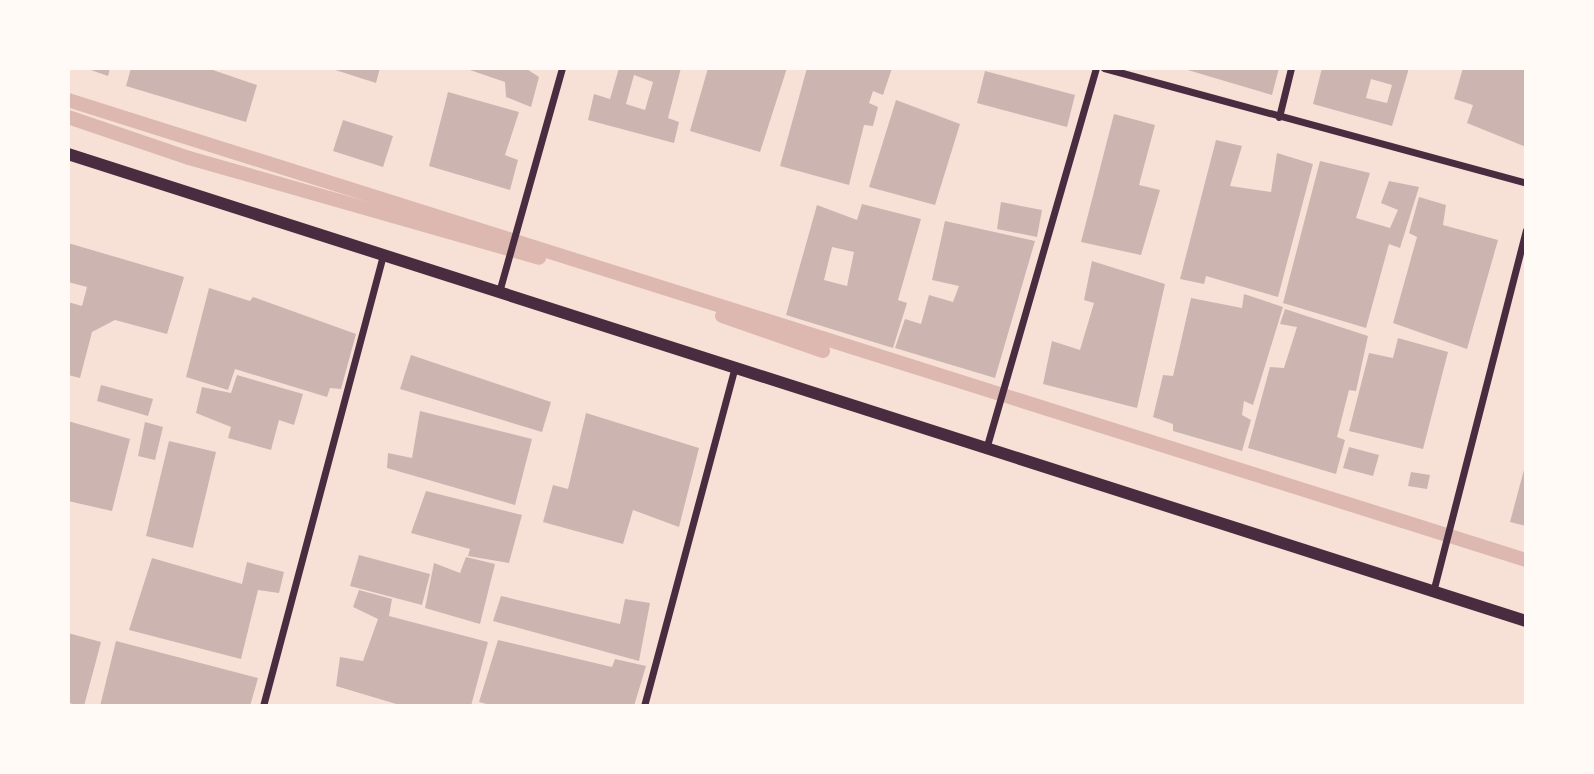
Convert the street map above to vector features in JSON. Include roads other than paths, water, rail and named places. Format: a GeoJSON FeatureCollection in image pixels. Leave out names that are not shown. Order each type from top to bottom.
{"type":"FeatureCollection","features":[{"type":"Feature","properties":{"kind":"street"},"geometry":{"type":"LineString","coordinates":[[499,292],[562,68]]}},
{"type":"Feature","properties":{"kind":"street"},"geometry":{"type":"LineString","coordinates":[[986,449],[1096,68]]}},
{"type":"Feature","properties":{"kind":"street"},"geometry":{"type":"LineString","coordinates":[[1104,68],[1526,183]]}},
{"type":"Feature","properties":{"kind":"street"},"geometry":{"type":"LineString","coordinates":[[1279,117],[1291,68]]}},
{"type":"Feature","properties":{"kind":"street"},"geometry":{"type":"LineString","coordinates":[[68,154],[1526,621]]}},
{"type":"Feature","properties":{"kind":"street"},"geometry":{"type":"LineString","coordinates":[[1433,592],[1526,230]]}},
{"type":"Feature","properties":{"kind":"street"},"geometry":{"type":"LineString","coordinates":[[263,706],[383,255]]}},
{"type":"Feature","properties":{"kind":"street"},"geometry":{"type":"LineString","coordinates":[[644,706],[735,367]]}},
{"type":"Feature","properties":{"kind":"waterway"},"geometry":{"type":"LineString","coordinates":[[68,100],[1526,560]]}},
{"type":"Feature","properties":{"kind":"waterway"},"geometry":{"type":"LineString","coordinates":[[68,117],[189,158],[539,258]]}},
{"type":"Feature","properties":{"kind":"waterway"},"geometry":{"type":"LineString","coordinates":[[722,316],[823,351]]}}]}
